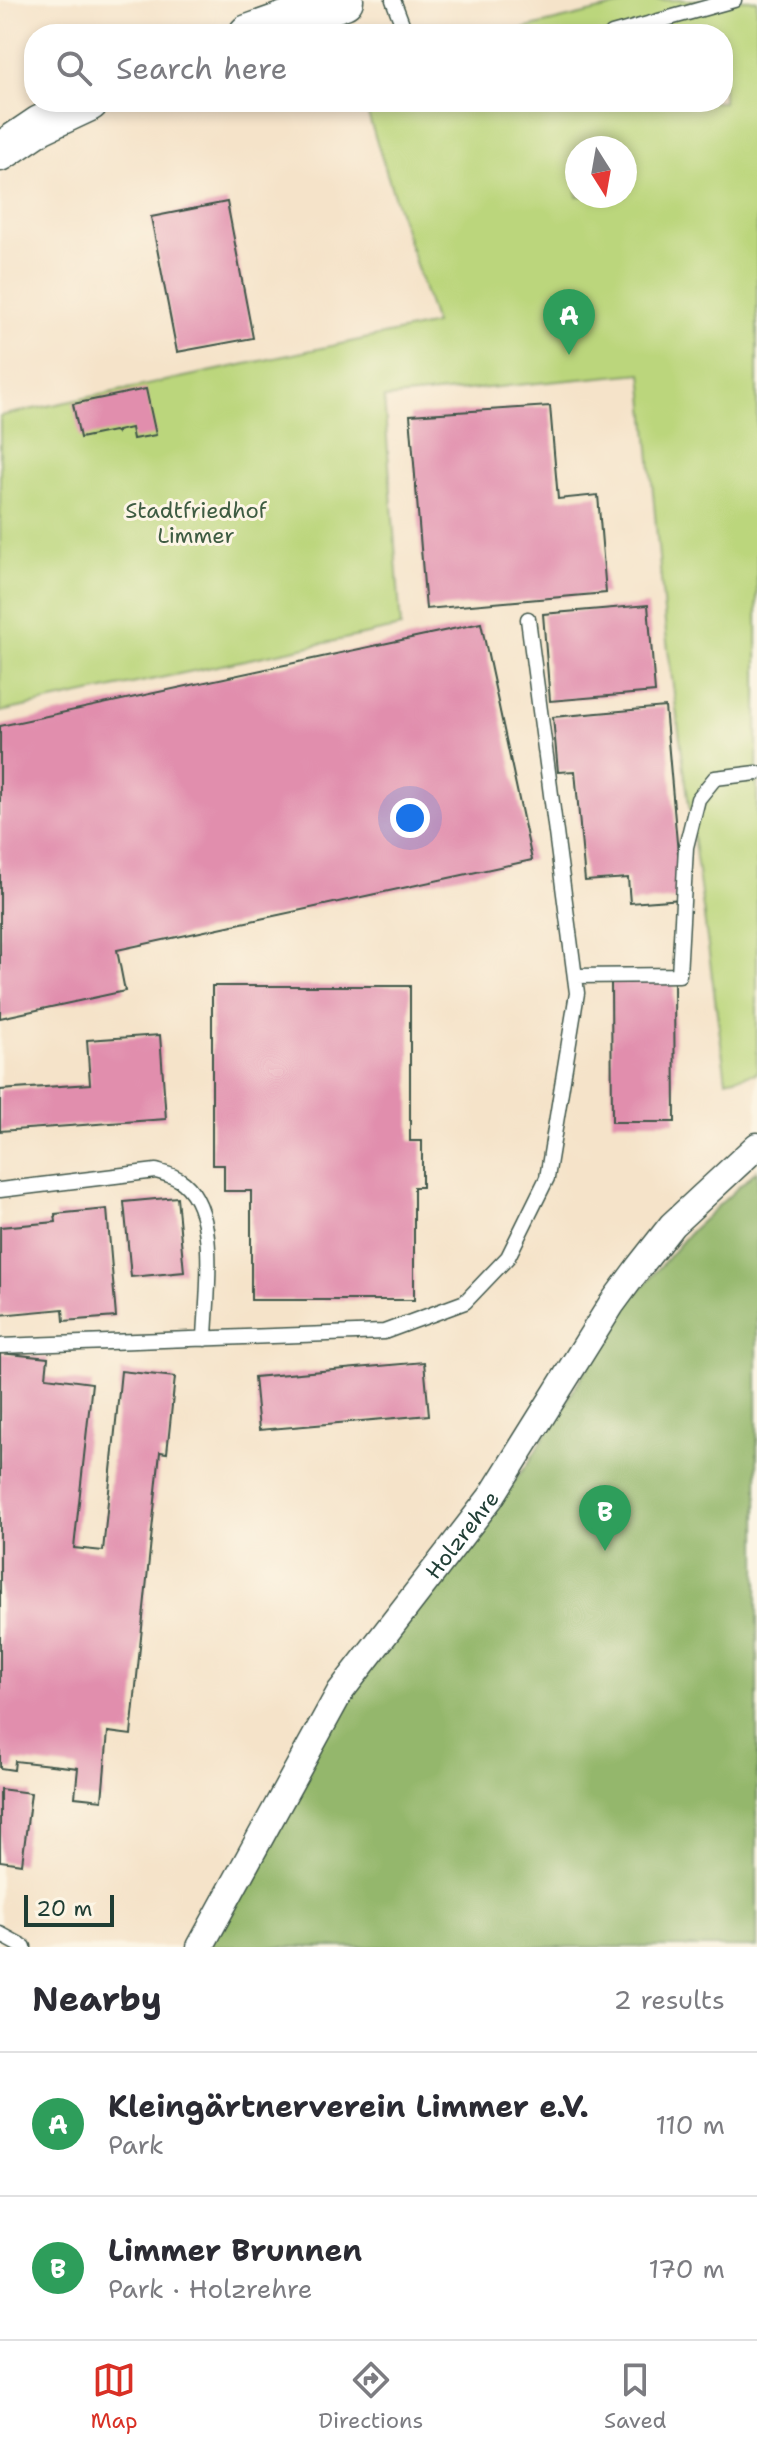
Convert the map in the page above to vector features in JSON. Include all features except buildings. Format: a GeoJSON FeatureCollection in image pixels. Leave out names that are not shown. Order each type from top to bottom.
{"type":"FeatureCollection","features":[{"type":"Feature","properties":{"kind":"main road"},"geometry":{"type":"LineString","coordinates":[[276,24],[344,0]]}},
{"type":"Feature","properties":{"kind":"main road"},"geometry":{"type":"LineString","coordinates":[[0,152],[40,125],[68,112]]}},
{"type":"Feature","properties":{"kind":"street","name":"Holzrehre"},"geometry":{"type":"LineString","coordinates":[[200,1947],[340,1692],[491,1497],[611,1305],[639,1267],[672,1225],[757,1146]]}},
{"type":"Feature","properties":{"kind":"lane"},"geometry":{"type":"LineString","coordinates":[[393,0],[402,24]]}},
{"type":"Feature","properties":{"kind":"lane"},"geometry":{"type":"LineString","coordinates":[[648,24],[734,0]]}},
{"type":"Feature","properties":{"kind":"lane"},"geometry":{"type":"LineString","coordinates":[[0,1346],[384,1332],[465,1302],[508,1257],[547,1178],[577,993],[528,619]]}},
{"type":"Feature","properties":{"kind":"lane"},"geometry":{"type":"LineString","coordinates":[[575,976],[679,975],[686,847],[698,799],[715,778],[757,773]]}},
{"type":"Feature","properties":{"kind":"lane"},"geometry":{"type":"LineString","coordinates":[[0,1190],[156,1171],[186,1184],[208,1229],[205,1339]]}},
{"type":"Feature","properties":{"kind":"lane"},"geometry":{"type":"LineString","coordinates":[[0,1934],[24,1947]]}},
{"type":"Feature","properties":{"kind":"green space","name":"Stadtfriedhof Limmer"},"geometry":{"type":"Polygon","coordinates":[[[642,0],[757,0],[757,1073],[726,1080],[666,634],[642,373],[384,398],[401,627],[0,712],[0,416],[435,324],[367,112],[733,112],[733,24],[543,24],[642,0]]]}},
{"type":"Feature","properties":{"kind":"green space"},"geometry":{"type":"Polygon","coordinates":[[[757,1170],[757,1947],[208,1947],[339,1709],[529,1462],[624,1308],[692,1230],[757,1170]]]}},
{"type":"Feature","properties":{"kind":"place","name":"Kleingärtnerverein Limmer e.V."},"geometry":{"type":"Point","coordinates":[569,355]}},
{"type":"Feature","properties":{"kind":"place","name":"Limmer Brunnen"},"geometry":{"type":"Point","coordinates":[605,1551]}}]}
